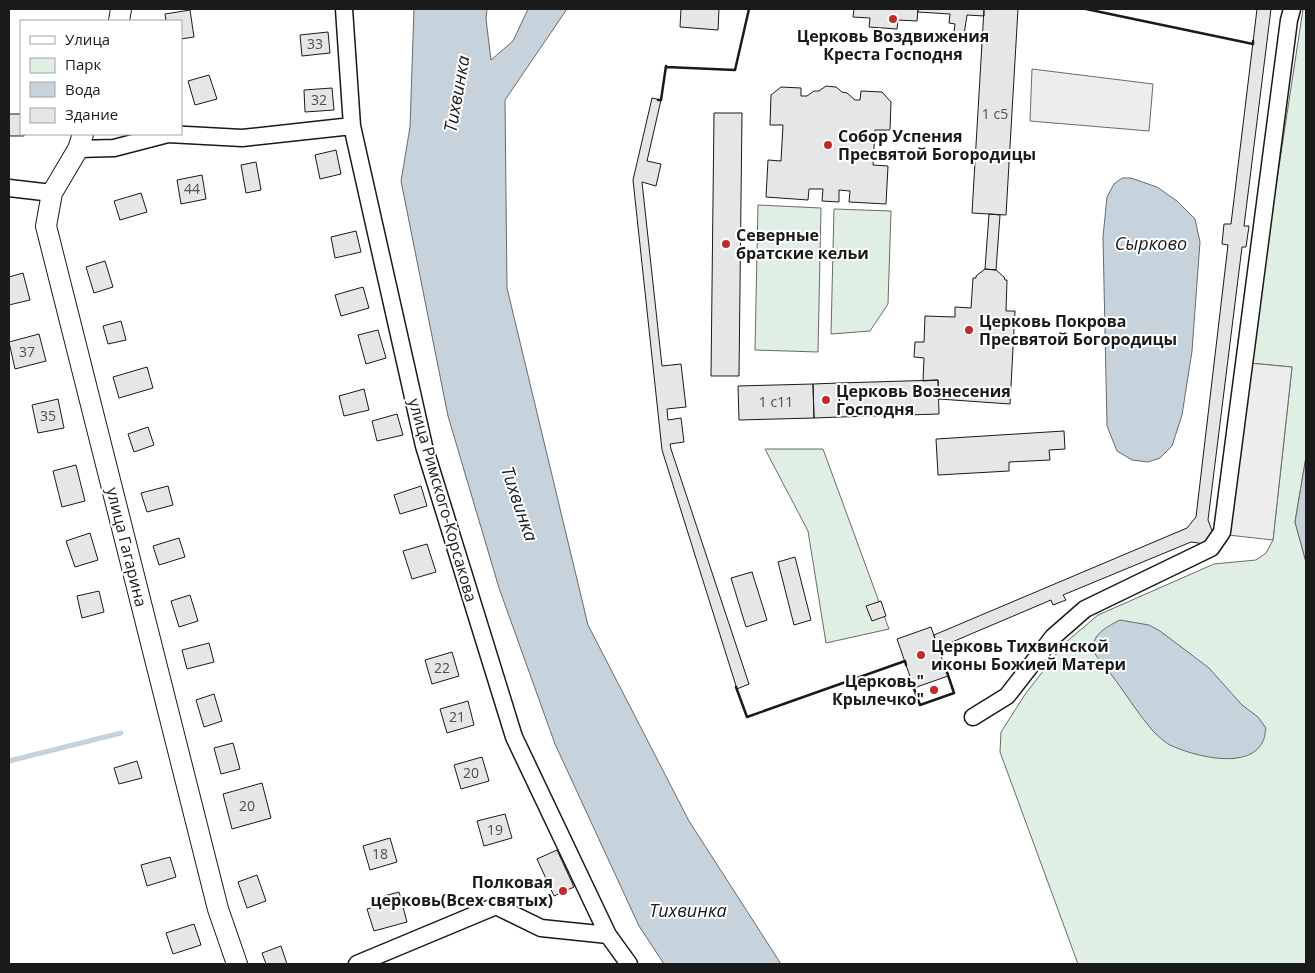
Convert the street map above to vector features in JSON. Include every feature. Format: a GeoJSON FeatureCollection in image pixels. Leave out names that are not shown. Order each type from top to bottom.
{"type":"FeatureCollection","features":[{"type":"Feature","properties":{"kind":"street","name":"улица Римского-Корсакова"},"geometry":{"type":"LineString","coordinates":[[344,9],[352,126],[424,446],[514,737],[608,935],[629,964]]}},
{"type":"Feature","properties":{"kind":"street"},"geometry":{"type":"LineString","coordinates":[[973,717],[1008,696],[1053,636],[1085,609],[1210,548],[1222,532],[1289,20],[1292,9]]}},
{"type":"Feature","properties":{"kind":"street"},"geometry":{"type":"LineString","coordinates":[[182,135],[242,138],[352,126]]}},
{"type":"Feature","properties":{"kind":"street"},"geometry":{"type":"LineString","coordinates":[[80,141],[114,148],[164,135]]}},
{"type":"Feature","properties":{"kind":"street","name":"улица Гагарина"},"geometry":{"type":"LineString","coordinates":[[80,141],[52,193],[46,226],[216,900],[237,964]]}},
{"type":"Feature","properties":{"kind":"street"},"geometry":{"type":"LineString","coordinates":[[9,188],[52,193]]}},
{"type":"Feature","properties":{"kind":"street"},"geometry":{"type":"LineString","coordinates":[[357,964],[496,906],[541,928],[608,935]]}},
{"type":"Feature","properties":{"kind":"green space"},"geometry":{"type":"Polygon","coordinates":[[[1303,9],[1306,9],[1306,457],[1295,522],[1306,562],[1306,964],[1078,964],[1000,752],[1001,732],[1026,693],[1065,643],[1098,615],[1214,564],[1256,560],[1266,553],[1273,540],[1292,367],[1249,363],[1303,9]]]}},
{"type":"Feature","properties":{"kind":"green space"},"geometry":{"type":"Polygon","coordinates":[[[758,205],[821,208],[818,352],[755,350],[758,205]]]}},
{"type":"Feature","properties":{"kind":"green space"},"geometry":{"type":"Polygon","coordinates":[[[834,209],[891,211],[888,304],[870,331],[831,334],[834,209]]]}},
{"type":"Feature","properties":{"kind":"green space"},"geometry":{"type":"Polygon","coordinates":[[[765,449],[823,449],[889,629],[826,643],[808,531],[765,449]]]}},
{"type":"Feature","properties":{"kind":"shaded area"},"geometry":{"type":"Polygon","coordinates":[[[1032,69],[1153,84],[1149,131],[1030,121],[1032,69]]]}},
{"type":"Feature","properties":{"kind":"shaded area"},"geometry":{"type":"Polygon","coordinates":[[[1249,363],[1292,367],[1273,540],[1228,535],[1249,363]]]}},
{"type":"Feature","properties":{"kind":"water","name":"Тихвинка"},"geometry":{"type":"Polygon","coordinates":[[[414,9],[487,9],[486,19],[491,60],[513,41],[528,9],[567,9],[505,100],[507,288],[588,625],[689,821],[781,964],[664,964],[639,926],[555,744],[499,588],[448,416],[401,181],[410,127],[414,9]]]}},
{"type":"Feature","properties":{"kind":"water","name":"Сырково"},"geometry":{"type":"Polygon","coordinates":[[[1122,178],[1131,178],[1157,187],[1177,201],[1195,219],[1200,242],[1192,351],[1182,415],[1172,446],[1160,458],[1148,462],[1132,460],[1117,451],[1107,426],[1103,237],[1107,197],[1114,184],[1122,178]]]}},
{"type":"Feature","properties":{"kind":"water"},"geometry":{"type":"Polygon","coordinates":[[[1306,457],[1306,562],[1295,522],[1306,457]]]}},
{"type":"Feature","properties":{"kind":"water"},"geometry":{"type":"Polygon","coordinates":[[[1120,620],[1149,625],[1160,631],[1209,668],[1242,705],[1258,717],[1266,728],[1264,739],[1257,749],[1247,755],[1235,758],[1207,757],[1170,745],[1158,736],[1094,651],[1094,641],[1099,633],[1120,620]]]}},
{"type":"Feature","properties":{"kind":"building"},"geometry":{"type":"Polygon","coordinates":[[[681,9],[719,9],[718,30],[680,27],[681,9]]]}},
{"type":"Feature","properties":{"kind":"building","name":"Церковь Воздвижения Креста Господня"},"geometry":{"type":"Polygon","coordinates":[[[854,9],[918,9],[917,21],[898,20],[897,29],[869,27],[870,18],[853,17],[854,9]]]}},
{"type":"Feature","properties":{"kind":"building"},"geometry":{"type":"Polygon","coordinates":[[[918,9],[984,9],[984,16],[967,15],[963,41],[953,41],[955,24],[949,23],[950,14],[918,12],[918,9]]]}},
{"type":"Feature","properties":{"kind":"building"},"geometry":{"type":"Polygon","coordinates":[[[984,9],[1018,9],[1006,215],[972,213],[984,9]]]}},
{"type":"Feature","properties":{"kind":"building"},"geometry":{"type":"Polygon","coordinates":[[[1257,9],[1271,9],[1244,226],[1249,226],[1246,247],[1242,247],[1208,520],[1213,533],[1205,544],[1191,542],[1063,595],[1066,600],[1053,605],[1051,600],[938,648],[934,635],[1187,528],[1196,517],[1228,245],[1222,244],[1224,224],[1231,224],[1257,9]]]}},
{"type":"Feature","properties":{"kind":"building"},"geometry":{"type":"Polygon","coordinates":[[[190,10],[194,37],[182,39],[182,20],[166,20],[165,14],[190,10]]]}},
{"type":"Feature","properties":{"kind":"building"},"geometry":{"type":"Polygon","coordinates":[[[328,32],[330,53],[302,56],[300,35],[328,32]]]}},
{"type":"Feature","properties":{"kind":"building"},"geometry":{"type":"Polygon","coordinates":[[[209,75],[217,99],[195,105],[188,81],[209,75]]]}},
{"type":"Feature","properties":{"kind":"building","name":"Собор Успения Пресвятой Богородицы"},"geometry":{"type":"Polygon","coordinates":[[[826,86],[836,87],[855,100],[860,100],[861,91],[882,92],[891,102],[890,130],[875,130],[873,165],[888,166],[886,204],[849,202],[850,191],[839,190],[839,202],[822,201],[823,189],[809,189],[808,200],[766,197],[768,160],[781,161],[783,125],[770,125],[771,95],[781,87],[801,88],[801,96],[807,96],[826,86]]]}},
{"type":"Feature","properties":{"kind":"building"},"geometry":{"type":"Polygon","coordinates":[[[332,88],[334,110],[305,112],[304,90],[332,88]]]}},
{"type":"Feature","properties":{"kind":"building"},"geometry":{"type":"Polygon","coordinates":[[[652,98],[661,100],[647,161],[661,164],[656,186],[642,182],[662,366],[681,364],[686,407],[667,409],[668,420],[681,418],[684,442],[670,444],[749,684],[737,689],[662,450],[633,180],[652,98]]]}},
{"type":"Feature","properties":{"kind":"building","name":"Северные братские кельи"},"geometry":{"type":"Polygon","coordinates":[[[714,113],[742,113],[739,376],[711,376],[714,113]]]}},
{"type":"Feature","properties":{"kind":"building"},"geometry":{"type":"Polygon","coordinates":[[[9,114],[20,114],[20,135],[24,136],[9,136],[9,114]]]}},
{"type":"Feature","properties":{"kind":"building"},"geometry":{"type":"Polygon","coordinates":[[[336,150],[341,174],[320,179],[315,155],[336,150]]]}},
{"type":"Feature","properties":{"kind":"building"},"geometry":{"type":"Polygon","coordinates":[[[256,162],[261,190],[246,193],[241,165],[256,162]]]}},
{"type":"Feature","properties":{"kind":"building"},"geometry":{"type":"Polygon","coordinates":[[[202,175],[206,199],[181,204],[177,180],[202,175]]]}},
{"type":"Feature","properties":{"kind":"building"},"geometry":{"type":"Polygon","coordinates":[[[141,193],[147,212],[120,220],[114,201],[141,193]]]}},
{"type":"Feature","properties":{"kind":"building"},"geometry":{"type":"Polygon","coordinates":[[[989,214],[1000,215],[996,270],[985,269],[989,214]]]}},
{"type":"Feature","properties":{"kind":"building"},"geometry":{"type":"Polygon","coordinates":[[[356,231],[361,252],[335,258],[331,237],[356,231]]]}},
{"type":"Feature","properties":{"kind":"building"},"geometry":{"type":"Polygon","coordinates":[[[105,261],[113,287],[94,293],[86,267],[105,261]]]}},
{"type":"Feature","properties":{"kind":"building","name":"Церковь Покрова Пресвятой Богородицы"},"geometry":{"type":"Polygon","coordinates":[[[985,269],[996,270],[1007,280],[1006,311],[1015,311],[1010,404],[939,399],[938,380],[923,381],[924,358],[914,357],[915,342],[924,342],[925,316],[955,317],[955,307],[971,308],[973,278],[976,278],[985,269]]]}},
{"type":"Feature","properties":{"kind":"building"},"geometry":{"type":"Polygon","coordinates":[[[23,273],[30,300],[9,305],[9,277],[23,273]]]}},
{"type":"Feature","properties":{"kind":"building"},"geometry":{"type":"Polygon","coordinates":[[[363,287],[369,308],[341,316],[335,295],[363,287]]]}},
{"type":"Feature","properties":{"kind":"building"},"geometry":{"type":"Polygon","coordinates":[[[121,321],[126,340],[108,344],[103,326],[121,321]]]}},
{"type":"Feature","properties":{"kind":"building"},"geometry":{"type":"Polygon","coordinates":[[[378,330],[386,358],[366,364],[358,335],[378,330]]]}},
{"type":"Feature","properties":{"kind":"building"},"geometry":{"type":"Polygon","coordinates":[[[39,334],[46,361],[15,369],[9,342],[39,334]]]}},
{"type":"Feature","properties":{"kind":"building"},"geometry":{"type":"Polygon","coordinates":[[[147,367],[153,388],[119,398],[113,377],[147,367]]]}},
{"type":"Feature","properties":{"kind":"building"},"geometry":{"type":"Polygon","coordinates":[[[938,380],[939,414],[840,417],[839,383],[938,380]]]}},
{"type":"Feature","properties":{"kind":"building","name":"Церковь Вознесения Господня"},"geometry":{"type":"Polygon","coordinates":[[[839,383],[840,417],[814,418],[813,384],[839,383]]]}},
{"type":"Feature","properties":{"kind":"building"},"geometry":{"type":"Polygon","coordinates":[[[813,384],[814,418],[739,420],[738,386],[813,384]]]}},
{"type":"Feature","properties":{"kind":"building"},"geometry":{"type":"Polygon","coordinates":[[[364,389],[369,410],[344,416],[339,396],[364,389]]]}},
{"type":"Feature","properties":{"kind":"building"},"geometry":{"type":"Polygon","coordinates":[[[58,399],[64,428],[38,433],[32,405],[58,399]]]}},
{"type":"Feature","properties":{"kind":"building"},"geometry":{"type":"Polygon","coordinates":[[[397,414],[403,435],[377,441],[372,421],[397,414]]]}},
{"type":"Feature","properties":{"kind":"building"},"geometry":{"type":"Polygon","coordinates":[[[148,427],[154,445],[134,452],[128,434],[148,427]]]}},
{"type":"Feature","properties":{"kind":"building"},"geometry":{"type":"Polygon","coordinates":[[[1064,431],[1065,449],[1049,450],[1050,460],[1009,462],[1009,471],[938,475],[936,439],[1064,431]]]}},
{"type":"Feature","properties":{"kind":"building"},"geometry":{"type":"Polygon","coordinates":[[[76,465],[85,501],[62,507],[53,471],[76,465]]]}},
{"type":"Feature","properties":{"kind":"building"},"geometry":{"type":"Polygon","coordinates":[[[168,486],[173,505],[147,512],[141,493],[168,486]]]}},
{"type":"Feature","properties":{"kind":"building"},"geometry":{"type":"Polygon","coordinates":[[[421,486],[427,506],[400,514],[394,495],[421,486]]]}},
{"type":"Feature","properties":{"kind":"building"},"geometry":{"type":"Polygon","coordinates":[[[90,533],[98,560],[75,567],[66,541],[90,533]]]}},
{"type":"Feature","properties":{"kind":"building"},"geometry":{"type":"Polygon","coordinates":[[[179,538],[185,557],[159,565],[153,546],[179,538]]]}},
{"type":"Feature","properties":{"kind":"building"},"geometry":{"type":"Polygon","coordinates":[[[427,544],[436,572],[412,579],[403,551],[427,544]]]}},
{"type":"Feature","properties":{"kind":"building"},"geometry":{"type":"Polygon","coordinates":[[[795,557],[811,620],[794,625],[778,562],[795,557]]]}},
{"type":"Feature","properties":{"kind":"building"},"geometry":{"type":"Polygon","coordinates":[[[752,572],[767,620],[746,627],[731,578],[752,572]]]}},
{"type":"Feature","properties":{"kind":"building"},"geometry":{"type":"Polygon","coordinates":[[[99,591],[104,612],[82,618],[77,596],[99,591]]]}},
{"type":"Feature","properties":{"kind":"building"},"geometry":{"type":"Polygon","coordinates":[[[190,595],[198,621],[179,627],[171,601],[190,595]]]}},
{"type":"Feature","properties":{"kind":"building"},"geometry":{"type":"Polygon","coordinates":[[[881,601],[886,616],[872,621],[866,606],[881,601]]]}},
{"type":"Feature","properties":{"kind":"building","name":"Церковь Тихвинской иконы Божией Матери"},"geometry":{"type":"Polygon","coordinates":[[[931,627],[948,676],[914,688],[897,639],[931,627]]]}},
{"type":"Feature","properties":{"kind":"building"},"geometry":{"type":"Polygon","coordinates":[[[209,643],[214,662],[187,669],[182,650],[209,643]]]}},
{"type":"Feature","properties":{"kind":"building"},"geometry":{"type":"Polygon","coordinates":[[[452,652],[459,676],[432,684],[425,660],[452,652]]]}},
{"type":"Feature","properties":{"kind":"building"},"geometry":{"type":"Polygon","coordinates":[[[214,694],[222,721],[204,727],[196,700],[214,694]]]}},
{"type":"Feature","properties":{"kind":"building"},"geometry":{"type":"Polygon","coordinates":[[[468,701],[474,725],[447,733],[440,709],[468,701]]]}},
{"type":"Feature","properties":{"kind":"building"},"geometry":{"type":"Polygon","coordinates":[[[233,743],[240,769],[221,774],[214,748],[233,743]]]}},
{"type":"Feature","properties":{"kind":"building"},"geometry":{"type":"Polygon","coordinates":[[[482,757],[489,781],[461,789],[454,765],[482,757]]]}},
{"type":"Feature","properties":{"kind":"building"},"geometry":{"type":"Polygon","coordinates":[[[137,761],[142,778],[119,784],[114,768],[137,761]]]}},
{"type":"Feature","properties":{"kind":"building"},"geometry":{"type":"Polygon","coordinates":[[[262,783],[271,818],[232,829],[223,794],[262,783]]]}},
{"type":"Feature","properties":{"kind":"building"},"geometry":{"type":"Polygon","coordinates":[[[505,814],[512,838],[484,846],[477,821],[505,814]]]}},
{"type":"Feature","properties":{"kind":"building"},"geometry":{"type":"Polygon","coordinates":[[[390,838],[397,862],[370,870],[363,846],[390,838]]]}},
{"type":"Feature","properties":{"kind":"building"},"geometry":{"type":"Polygon","coordinates":[[[557,850],[574,887],[554,896],[537,859],[557,850]]]}},
{"type":"Feature","properties":{"kind":"building"},"geometry":{"type":"Polygon","coordinates":[[[170,857],[176,877],[147,886],[141,865],[170,857]]]}},
{"type":"Feature","properties":{"kind":"building"},"geometry":{"type":"Polygon","coordinates":[[[257,875],[266,901],[247,908],[238,882],[257,875]]]}},
{"type":"Feature","properties":{"kind":"building"},"geometry":{"type":"Polygon","coordinates":[[[399,892],[407,922],[374,931],[367,909],[386,903],[384,896],[399,892]]]}},
{"type":"Feature","properties":{"kind":"building"},"geometry":{"type":"Polygon","coordinates":[[[194,924],[201,945],[173,954],[166,933],[194,924]]]}},
{"type":"Feature","properties":{"kind":"building"},"geometry":{"type":"Polygon","coordinates":[[[281,946],[287,964],[266,964],[262,953],[281,946]]]}},
{"type":"Feature","properties":{"kind":"waterway"},"geometry":{"type":"LineString","coordinates":[[9,761],[121,733]]}},
{"type":"Feature","properties":{"kind":"wall"},"geometry":{"type":"LineString","coordinates":[[666,67],[735,70],[749,9]]}},
{"type":"Feature","properties":{"kind":"wall"},"geometry":{"type":"LineString","coordinates":[[1086,9],[1253,44],[1253,41]]}},
{"type":"Feature","properties":{"kind":"wall"},"geometry":{"type":"LineString","coordinates":[[658,100],[661,100],[666,66]]}},
{"type":"Feature","properties":{"kind":"wall"},"geometry":{"type":"LineString","coordinates":[[736,687],[747,717],[905,661],[906,665]]}},
{"type":"Feature","properties":{"kind":"wall"},"geometry":{"type":"LineString","coordinates":[[913,686],[920,705],[954,693],[947,672]]}},
{"type":"Feature","properties":{"kind":"place","name":"Церковь Воздвижения Креста Господня"},"geometry":{"type":"Point","coordinates":[893,19]}},
{"type":"Feature","properties":{"kind":"place","name":"Собор Успения Пресвятой Богородицы"},"geometry":{"type":"Point","coordinates":[828,145]}},
{"type":"Feature","properties":{"kind":"place","name":"Северные братские кельи"},"geometry":{"type":"Point","coordinates":[726,244]}},
{"type":"Feature","properties":{"kind":"place","name":"Церковь Покрова Пресвятой Богородицы"},"geometry":{"type":"Point","coordinates":[969,330]}},
{"type":"Feature","properties":{"kind":"place","name":"Церковь Вознесения Господня"},"geometry":{"type":"Point","coordinates":[826,400]}},
{"type":"Feature","properties":{"kind":"place","name":"Церковь Тихвинской иконы Божией Матери"},"geometry":{"type":"Point","coordinates":[921,655]}},
{"type":"Feature","properties":{"kind":"place","name":"Церковь\" Крылечко\""},"geometry":{"type":"Point","coordinates":[934,690]}},
{"type":"Feature","properties":{"kind":"place","name":"Полковая церковь(Всех святых)"},"geometry":{"type":"Point","coordinates":[563,891]}}]}
